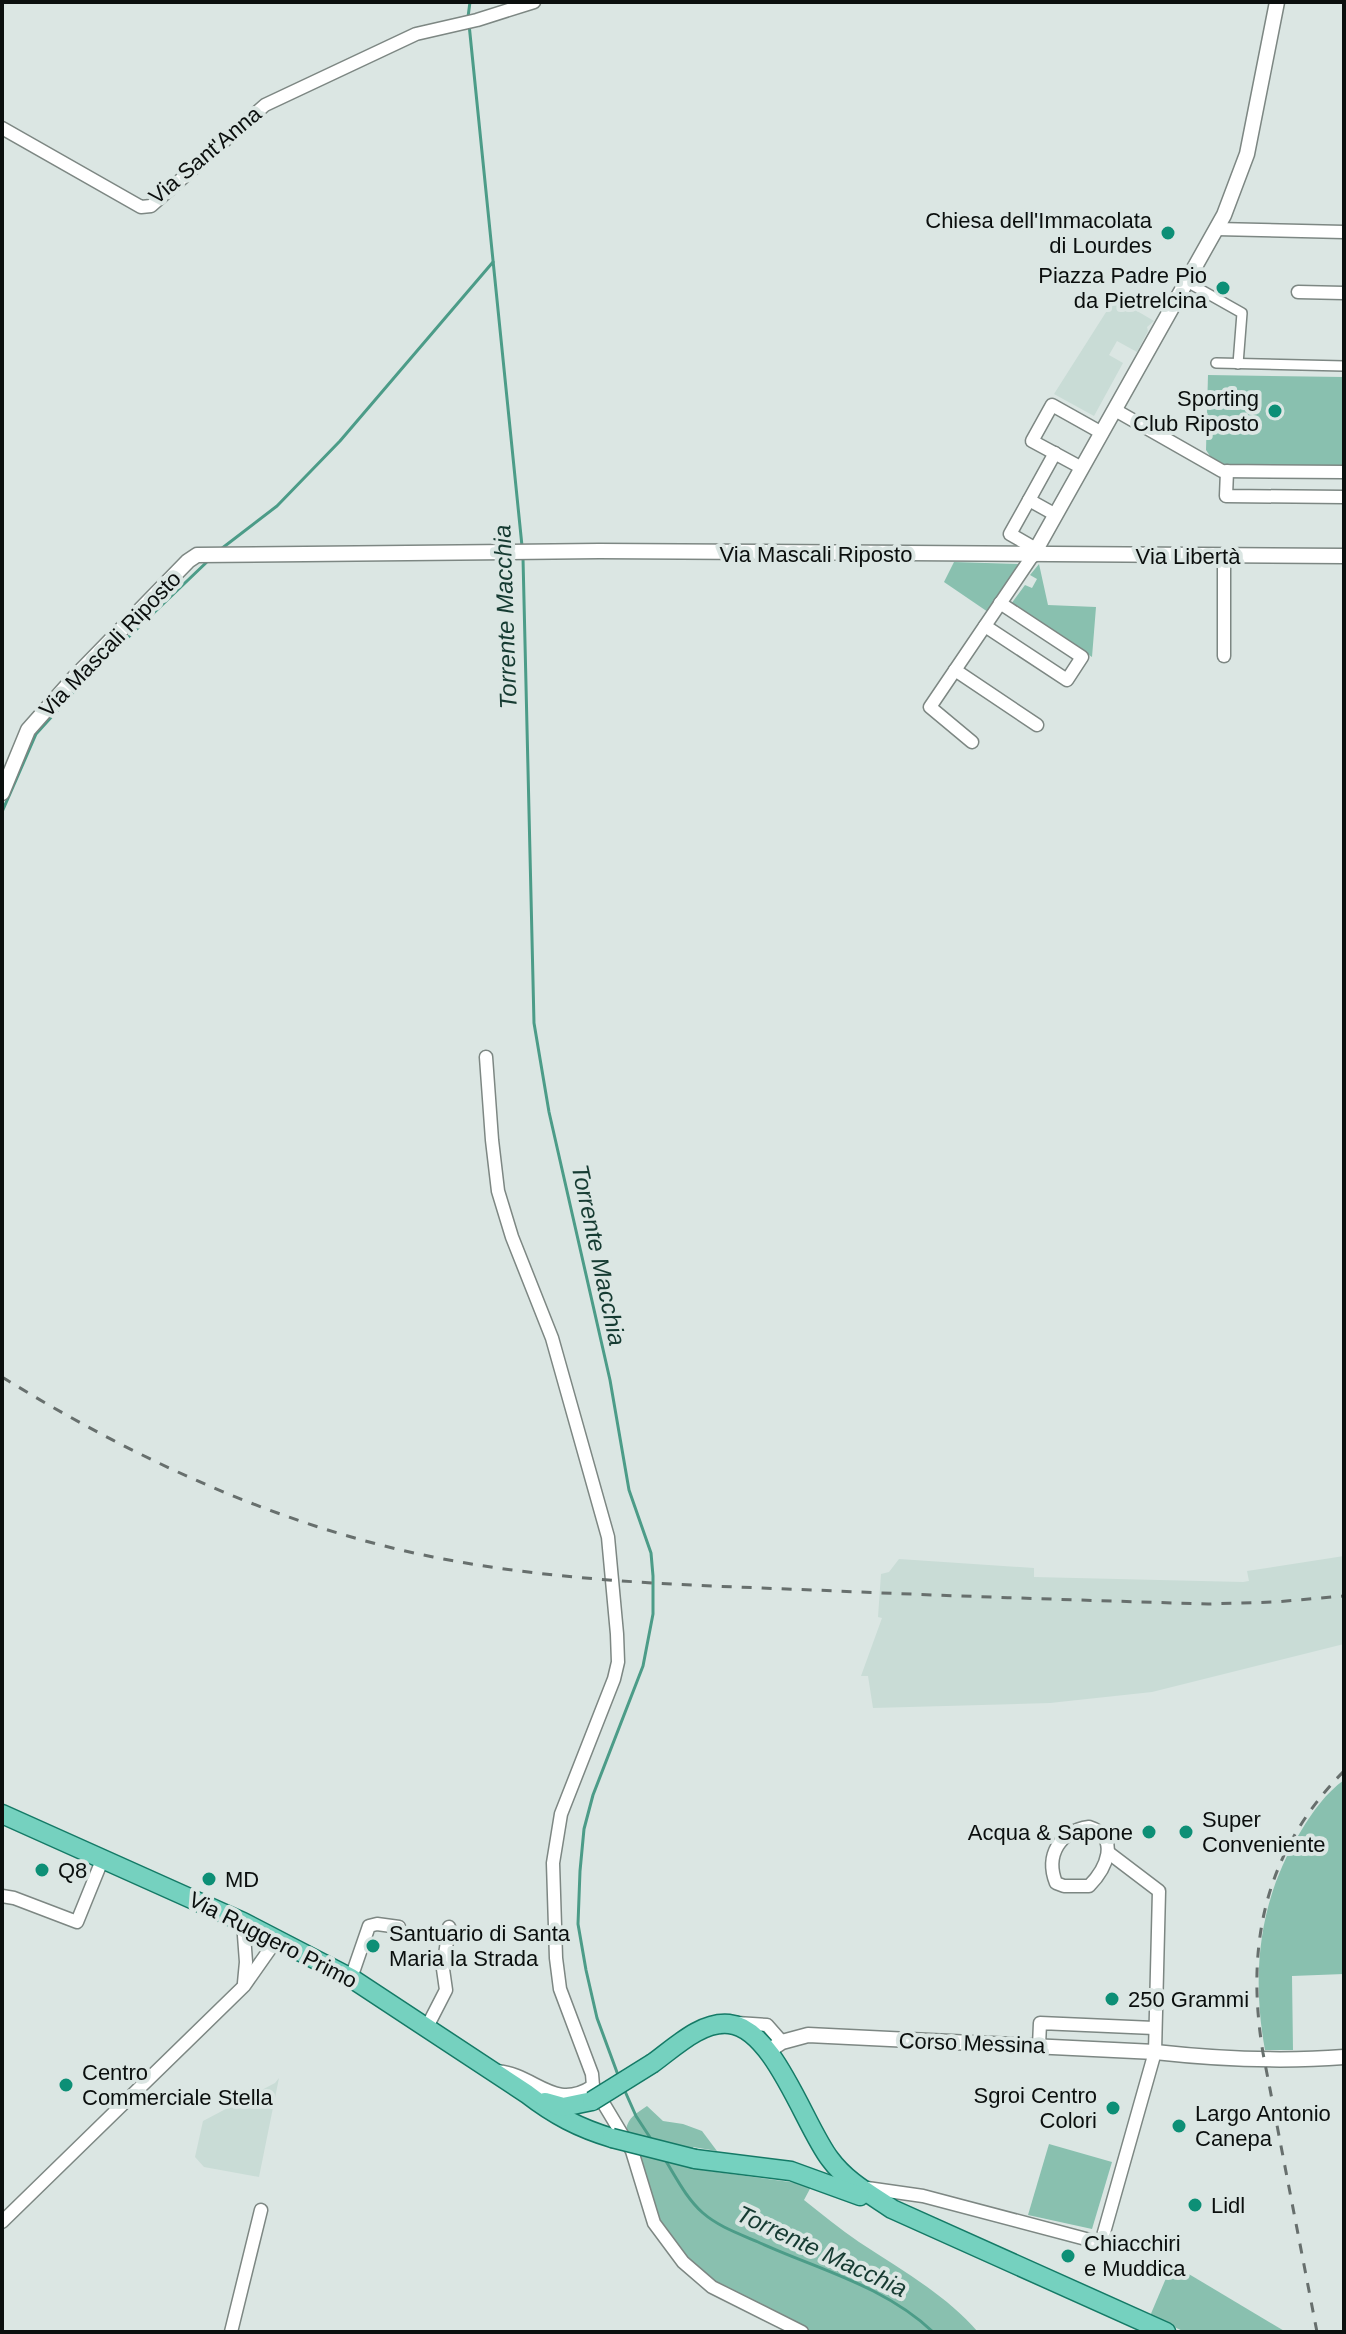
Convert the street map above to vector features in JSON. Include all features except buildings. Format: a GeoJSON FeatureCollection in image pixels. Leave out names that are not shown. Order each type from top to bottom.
{"type":"FeatureCollection","features":[{"type":"Feature","properties":{"kind":"main road","name":"Via Ruggero Primo"},"geometry":{"type":"LineString","coordinates":[[2,1814],[243,1922],[351,1978],[493,2070],[566,2122],[695,2159],[791,2171]]}},
{"type":"Feature","properties":{"kind":"main road"},"geometry":{"type":"LineString","coordinates":[[527,2094],[563,2107],[653,2063],[697,2032],[710,2026],[729,2024],[775,2047],[788,2083],[830,2160],[859,2188],[892,2209]]}},
{"type":"Feature","properties":{"kind":"main road"},"geometry":{"type":"LineString","coordinates":[[593,2093],[583,2117],[604,2135]]}},
{"type":"Feature","properties":{"kind":"main road"},"geometry":{"type":"LineString","coordinates":[[791,2171],[825,2173],[830,2167],[830,2160]]}},
{"type":"Feature","properties":{"kind":"main road"},"geometry":{"type":"LineString","coordinates":[[791,2171],[892,2209],[1166,2332]]}},
{"type":"Feature","properties":{"kind":"street","name":"Via Sant'Anna"},"geometry":{"type":"LineString","coordinates":[[2,128],[141,207],[151,206],[265,105],[416,34],[460,25],[534,2]]}},
{"type":"Feature","properties":{"kind":"street"},"geometry":{"type":"LineString","coordinates":[[972,742],[930,707],[1034,552],[1216,229],[1238,183],[1247,154],[1277,2]]}},
{"type":"Feature","properties":{"kind":"street"},"geometry":{"type":"LineString","coordinates":[[1216,229],[1344,232]]}},
{"type":"Feature","properties":{"kind":"street"},"geometry":{"type":"LineString","coordinates":[[1187,282],[1242,313],[1238,364]]}},
{"type":"Feature","properties":{"kind":"street"},"geometry":{"type":"LineString","coordinates":[[1298,292],[1344,293]]}},
{"type":"Feature","properties":{"kind":"street"},"geometry":{"type":"LineString","coordinates":[[1216,363],[1344,366]]}},
{"type":"Feature","properties":{"kind":"street"},"geometry":{"type":"LineString","coordinates":[[1082,468],[1032,441],[1052,405],[1102,433]]}},
{"type":"Feature","properties":{"kind":"street"},"geometry":{"type":"LineString","coordinates":[[1115,410],[1222,471],[1344,472]]}},
{"type":"Feature","properties":{"kind":"street"},"geometry":{"type":"LineString","coordinates":[[1034,552],[1010,534],[1055,453]]}},
{"type":"Feature","properties":{"kind":"street"},"geometry":{"type":"LineString","coordinates":[[1227,471],[1226,496],[1344,497]]}},
{"type":"Feature","properties":{"kind":"street"},"geometry":{"type":"LineString","coordinates":[[1029,500],[1056,515]]}},
{"type":"Feature","properties":{"kind":"street","name":"Via Mascali Riposto"},"geometry":{"type":"LineString","coordinates":[[2,793],[28,730],[75,677],[197,555],[599,551],[1034,552]]}},
{"type":"Feature","properties":{"kind":"street","name":"Via Libertà"},"geometry":{"type":"LineString","coordinates":[[1034,552],[1344,556]]}},
{"type":"Feature","properties":{"kind":"street"},"geometry":{"type":"LineString","coordinates":[[1224,556],[1224,656]]}},
{"type":"Feature","properties":{"kind":"street"},"geometry":{"type":"LineString","coordinates":[[985,626],[1067,680],[1075,668],[1082,657],[1000,603]]}},
{"type":"Feature","properties":{"kind":"street"},"geometry":{"type":"LineString","coordinates":[[955,670],[1037,725]]}},
{"type":"Feature","properties":{"kind":"street"},"geometry":{"type":"LineString","coordinates":[[486,1057],[498,1191],[516,1248],[552,1338],[569,1406],[589,1464],[613,1568],[618,1662],[561,1814],[553,1863],[560,1989],[592,2074],[593,2093],[632,2151],[651,2215],[666,2242],[690,2270],[712,2287],[802,2332]]}},
{"type":"Feature","properties":{"kind":"street"},"geometry":{"type":"LineString","coordinates":[[859,2188],[923,2196],[1101,2243],[1159,2052],[1154,2028],[1159,1891],[1109,1853],[1105,1837],[1098,1830],[1089,1827],[1078,1829],[1063,1837],[1053,1851],[1053,1875],[1056,1883],[1064,1886],[1089,1886],[1104,1866],[1109,1853]]}},
{"type":"Feature","properties":{"kind":"street"},"geometry":{"type":"LineString","coordinates":[[2,1896],[77,1922],[103,1858]]}},
{"type":"Feature","properties":{"kind":"street"},"geometry":{"type":"LineString","coordinates":[[243,1922],[244,1986]]}},
{"type":"Feature","properties":{"kind":"street"},"geometry":{"type":"LineString","coordinates":[[351,1978],[369,1926],[399,1927]]}},
{"type":"Feature","properties":{"kind":"street"},"geometry":{"type":"LineString","coordinates":[[427,2027],[446,1990],[443,1969],[449,1927]]}},
{"type":"Feature","properties":{"kind":"street"},"geometry":{"type":"LineString","coordinates":[[2,2222],[244,1986],[277,1939]]}},
{"type":"Feature","properties":{"kind":"street"},"geometry":{"type":"LineString","coordinates":[[1039,2046],[1040,2023],[1154,2028]]}},
{"type":"Feature","properties":{"kind":"street","name":"Corso Messina"},"geometry":{"type":"LineString","coordinates":[[775,2047],[808,2035],[1265,2060],[1305,2061],[1343,2057]]}},
{"type":"Feature","properties":{"kind":"street"},"geometry":{"type":"LineString","coordinates":[[493,2070],[513,2072],[559,2095],[593,2093]]}},
{"type":"Feature","properties":{"kind":"street"},"geometry":{"type":"LineString","coordinates":[[231,2332],[261,2210]]}},
{"type":"Feature","properties":{"kind":"shaded area"},"geometry":{"type":"Polygon","coordinates":[[[1115,298],[1154,321],[1147,327],[1148,331],[1137,352],[1117,341],[1109,355],[1123,363],[1094,416],[1054,394],[1115,298]]]}},
{"type":"Feature","properties":{"kind":"shaded area"},"geometry":{"type":"Polygon","coordinates":[[[1344,1556],[1344,1644],[1152,1692],[1050,1703],[873,1708],[868,1676],[861,1676],[882,1618],[878,1617],[881,1574],[889,1572],[899,1559],[1034,1568],[1034,1577],[1243,1582],[1249,1581],[1247,1571],[1344,1556]]]}},
{"type":"Feature","properties":{"kind":"shaded area"},"geometry":{"type":"Polygon","coordinates":[[[279,2078],[259,2177],[204,2167],[195,2157],[203,2121],[279,2078]]]}},
{"type":"Feature","properties":{"kind":"green space","name":"Sporting Club Riposto"},"geometry":{"type":"Polygon","coordinates":[[[1208,375],[1344,377],[1344,467],[1222,465],[1214,462],[1206,450],[1208,375]]]}},
{"type":"Feature","properties":{"kind":"green space"},"geometry":{"type":"Polygon","coordinates":[[[954,562],[1018,566],[988,612],[944,582],[954,562]]]}},
{"type":"Feature","properties":{"kind":"green space"},"geometry":{"type":"Polygon","coordinates":[[[1039,564],[1048,605],[1096,607],[1092,657],[1011,604],[1025,585],[1032,588],[1037,579],[1030,575],[1039,564]]]}},
{"type":"Feature","properties":{"kind":"green space"},"geometry":{"type":"Polygon","coordinates":[[[1344,1780],[1344,1974],[1292,1976],[1293,2050],[1265,2050],[1259,1965],[1267,1909],[1287,1856],[1301,1831],[1320,1803],[1344,1780]]]}},
{"type":"Feature","properties":{"kind":"green space"},"geometry":{"type":"Polygon","coordinates":[[[647,2106],[663,2121],[702,2131],[717,2151],[693,2147],[695,2169],[812,2185],[804,2200],[852,2237],[937,2294],[978,2332],[807,2332],[704,2278],[685,2261],[654,2216],[626,2130],[636,2113],[647,2106]]]}},
{"type":"Feature","properties":{"kind":"green space"},"geometry":{"type":"Polygon","coordinates":[[[1049,2144],[1112,2162],[1092,2229],[1028,2215],[1049,2144]]]}},
{"type":"Feature","properties":{"kind":"green space"},"geometry":{"type":"Polygon","coordinates":[[[1172,2264],[1286,2332],[1185,2332],[1150,2316],[1172,2264]]]}},
{"type":"Feature","properties":{"kind":"waterway","name":"Torrente Macchia"},"geometry":{"type":"LineString","coordinates":[[468,17],[470,2]]}},
{"type":"Feature","properties":{"kind":"waterway","name":"Torrente Macchia"},"geometry":{"type":"LineString","coordinates":[[469,24],[522,546]]}},
{"type":"Feature","properties":{"kind":"waterway"},"geometry":{"type":"LineString","coordinates":[[221,549],[277,506],[340,441],[493,262]]}},
{"type":"Feature","properties":{"kind":"waterway","name":"Torrente Macchia"},"geometry":{"type":"LineString","coordinates":[[523,558],[534,1023],[549,1112],[610,1380],[629,1490],[651,1553],[653,1576],[653,1614],[643,1666],[593,1795],[584,1829],[580,1871],[578,1924],[586,1970],[597,2018],[618,2075]]}},
{"type":"Feature","properties":{"kind":"waterway"},"geometry":{"type":"LineString","coordinates":[[2,812],[36,734],[92,672],[210,559]]}},
{"type":"Feature","properties":{"kind":"waterway","name":"Torrente Macchia"},"geometry":{"type":"LineString","coordinates":[[624,2089],[636,2116],[653,2142]]}},
{"type":"Feature","properties":{"kind":"waterway","name":"Torrente Macchia"},"geometry":{"type":"LineString","coordinates":[[664,2158],[691,2201],[716,2222],[872,2290],[894,2302],[933,2332]]}},
{"type":"Feature","properties":{"kind":"railway"},"geometry":{"type":"LineString","coordinates":[[2,1377],[156,1462],[264,1508],[376,1544],[480,1565],[623,1581],[962,1596],[1208,1604],[1344,1596]]}},
{"type":"Feature","properties":{"kind":"railway"},"geometry":{"type":"LineString","coordinates":[[1317,2332],[1263,2053],[1257,1974],[1267,1901],[1279,1867],[1295,1833],[1344,1771]]}},
{"type":"Feature","properties":{"kind":"place","name":"Chiesa dell'Immacolata di Lourdes"},"geometry":{"type":"Point","coordinates":[1168,233]}},
{"type":"Feature","properties":{"kind":"place","name":"Piazza Padre Pio da Pietrelcina"},"geometry":{"type":"Point","coordinates":[1223,288]}},
{"type":"Feature","properties":{"kind":"place","name":"Sporting Club Riposto"},"geometry":{"type":"Point","coordinates":[1275,411]}},
{"type":"Feature","properties":{"kind":"place","name":"Acqua & Sapone"},"geometry":{"type":"Point","coordinates":[1149,1832]}},
{"type":"Feature","properties":{"kind":"place","name":"Super Conveniente"},"geometry":{"type":"Point","coordinates":[1186,1832]}},
{"type":"Feature","properties":{"kind":"place","name":"Q8"},"geometry":{"type":"Point","coordinates":[42,1870]}},
{"type":"Feature","properties":{"kind":"place","name":"MD"},"geometry":{"type":"Point","coordinates":[209,1879]}},
{"type":"Feature","properties":{"kind":"place","name":"Santuario di Santa Maria la Strada"},"geometry":{"type":"Point","coordinates":[373,1946]}},
{"type":"Feature","properties":{"kind":"place","name":"250 Grammi"},"geometry":{"type":"Point","coordinates":[1112,1999]}},
{"type":"Feature","properties":{"kind":"place","name":"Centro Commerciale Stella"},"geometry":{"type":"Point","coordinates":[66,2085]}},
{"type":"Feature","properties":{"kind":"place","name":"Sgroi Centro Colori"},"geometry":{"type":"Point","coordinates":[1113,2108]}},
{"type":"Feature","properties":{"kind":"place","name":"Largo Antonio Canepa"},"geometry":{"type":"Point","coordinates":[1179,2126]}},
{"type":"Feature","properties":{"kind":"place","name":"Lidl"},"geometry":{"type":"Point","coordinates":[1195,2205]}},
{"type":"Feature","properties":{"kind":"place","name":"Chiacchiri e Muddica"},"geometry":{"type":"Point","coordinates":[1068,2256]}}]}
